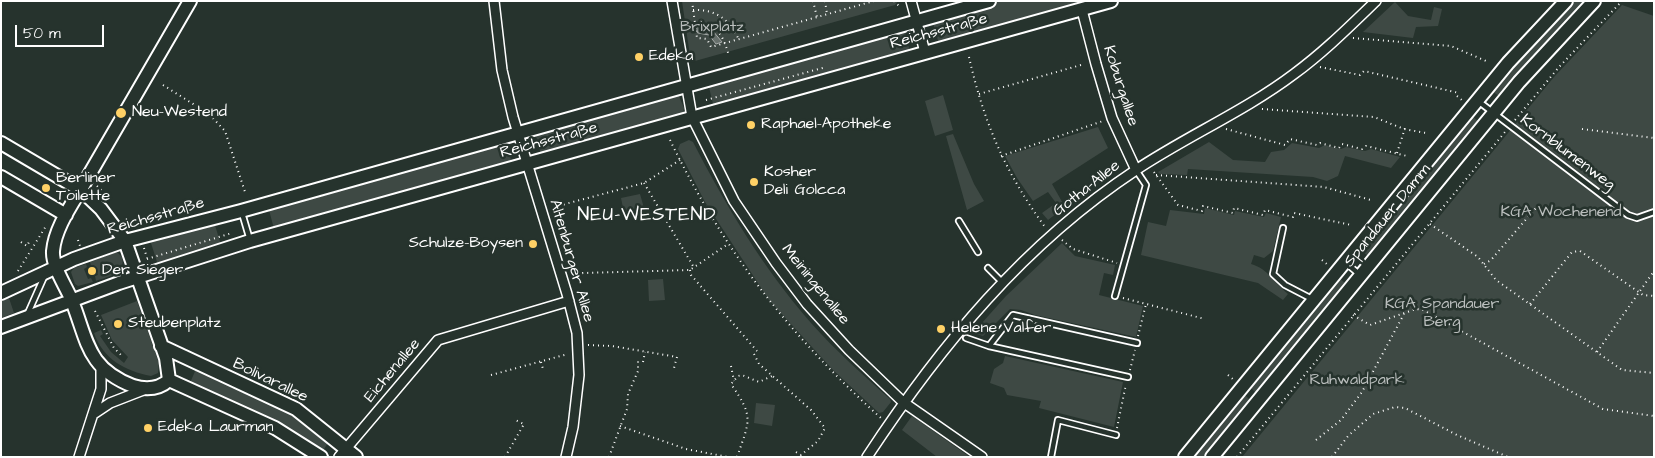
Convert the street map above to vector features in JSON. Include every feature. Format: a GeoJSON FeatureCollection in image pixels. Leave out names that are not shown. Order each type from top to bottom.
{"type":"FeatureCollection","features":[{"type":"Feature","properties":{"kind":"main road"},"geometry":{"type":"LineString","coordinates":[[169,380],[159,386],[147,389],[124,382],[101,368],[88,347],[72,300],[51,270],[53,251],[66,215],[190,1]]}},
{"type":"Feature","properties":{"kind":"main road","name":"Reichsstraße"},"geometry":{"type":"LineString","coordinates":[[1,293],[51,270],[125,241],[241,211],[989,1]]}},
{"type":"Feature","properties":{"kind":"main road","name":"Reichsstraße"},"geometry":{"type":"LineString","coordinates":[[1,327],[72,300],[250,241],[1111,1]]}},
{"type":"Feature","properties":{"kind":"main road","name":"Spandauer Damm"},"geometry":{"type":"LineString","coordinates":[[1185,457],[1477,100],[1528,41],[1566,1]]}},
{"type":"Feature","properties":{"kind":"main road","name":"Spandauer Damm"},"geometry":{"type":"LineString","coordinates":[[1212,457],[1493,113],[1545,52],[1594,1]]}},
{"type":"Feature","properties":{"kind":"main road"},"geometry":{"type":"LineString","coordinates":[[1,143],[81,190],[103,211],[125,241],[169,370],[169,380]]}},
{"type":"Feature","properties":{"kind":"main road"},"geometry":{"type":"LineString","coordinates":[[1,177],[66,215]]}},
{"type":"Feature","properties":{"kind":"main road","name":"Bolivarallee"},"geometry":{"type":"LineString","coordinates":[[161,346],[296,409],[347,454]]}},
{"type":"Feature","properties":{"kind":"main road"},"geometry":{"type":"LineString","coordinates":[[169,380],[275,428],[321,457]]}},
{"type":"Feature","properties":{"kind":"street","name":"Altenburger Allee"},"geometry":{"type":"LineString","coordinates":[[494,1],[502,70],[518,133],[570,301],[576,333],[579,375],[573,427],[566,457]]}},
{"type":"Feature","properties":{"kind":"street"},"geometry":{"type":"LineString","coordinates":[[672,1],[686,86]]}},
{"type":"Feature","properties":{"kind":"street"},"geometry":{"type":"LineString","coordinates":[[911,1],[925,52]]}},
{"type":"Feature","properties":{"kind":"street","name":"Gotha-Allee"},"geometry":{"type":"LineString","coordinates":[[866,457],[903,402],[964,324],[1002,282],[1046,240],[1089,204],[1136,170],[1293,75],[1339,37],[1376,1]]}},
{"type":"Feature","properties":{"kind":"street","name":"Koburgallee"},"geometry":{"type":"LineString","coordinates":[[1082,10],[1112,118],[1136,170]]}},
{"type":"Feature","properties":{"kind":"street","name":"Meiningenallee"},"geometry":{"type":"LineString","coordinates":[[686,86],[692,117],[734,201],[776,263],[813,311],[849,350],[903,402],[982,457]]}},
{"type":"Feature","properties":{"kind":"street","name":"Eichenallee"},"geometry":{"type":"LineString","coordinates":[[347,454],[438,340],[570,301]]}},
{"type":"Feature","properties":{"kind":"street"},"geometry":{"type":"LineString","coordinates":[[79,457],[101,389],[101,368]]}},
{"type":"Feature","properties":{"kind":"street"},"geometry":{"type":"LineString","coordinates":[[92,415],[110,403],[147,389]]}},
{"type":"Feature","properties":{"kind":"lane","name":"Kornblumenweg"},"geometry":{"type":"LineString","coordinates":[[1477,100],[1628,215],[1637,218],[1654,212]]}},
{"type":"Feature","properties":{"kind":"lane"},"geometry":{"type":"LineString","coordinates":[[1115,296],[1122,265],[1146,186],[1136,170]]}},
{"type":"Feature","properties":{"kind":"lane"},"geometry":{"type":"LineString","coordinates":[[241,211],[250,241]]}},
{"type":"Feature","properties":{"kind":"lane"},"geometry":{"type":"LineString","coordinates":[[959,221],[978,252]]}},
{"type":"Feature","properties":{"kind":"lane"},"geometry":{"type":"LineString","coordinates":[[1283,228],[1273,274],[1285,284],[1314,300]]}},
{"type":"Feature","properties":{"kind":"lane"},"geometry":{"type":"LineString","coordinates":[[1345,262],[1361,275]]}},
{"type":"Feature","properties":{"kind":"lane"},"geometry":{"type":"LineString","coordinates":[[988,268],[1002,282]]}},
{"type":"Feature","properties":{"kind":"lane"},"geometry":{"type":"LineString","coordinates":[[27,317],[51,270]]}},
{"type":"Feature","properties":{"kind":"lane"},"geometry":{"type":"LineString","coordinates":[[989,346],[1013,315],[1137,342]]}},
{"type":"Feature","properties":{"kind":"lane"},"geometry":{"type":"LineString","coordinates":[[966,338],[989,346],[1128,377]]}},
{"type":"Feature","properties":{"kind":"lane"},"geometry":{"type":"LineString","coordinates":[[1051,457],[1058,420],[1116,434]]}},
{"type":"Feature","properties":{"kind":"path"},"geometry":{"type":"LineString","coordinates":[[692,1],[697,38],[707,40],[711,48],[874,1]]}},
{"type":"Feature","properties":{"kind":"path"},"geometry":{"type":"LineString","coordinates":[[813,1],[816,18]]}},
{"type":"Feature","properties":{"kind":"path"},"geometry":{"type":"LineString","coordinates":[[824,1],[827,14]]}},
{"type":"Feature","properties":{"kind":"path"},"geometry":{"type":"LineString","coordinates":[[894,1],[901,8]]}},
{"type":"Feature","properties":{"kind":"path"},"geometry":{"type":"LineString","coordinates":[[1237,457],[1559,66],[1622,1]]}},
{"type":"Feature","properties":{"kind":"path"},"geometry":{"type":"LineString","coordinates":[[693,10],[711,11],[718,14],[730,24],[739,40]]}},
{"type":"Feature","properties":{"kind":"path"},"geometry":{"type":"LineString","coordinates":[[684,27],[703,24],[715,28],[726,44],[729,56]]}},
{"type":"Feature","properties":{"kind":"path"},"geometry":{"type":"LineString","coordinates":[[1353,38],[1451,46],[1486,61]]}},
{"type":"Feature","properties":{"kind":"path"},"geometry":{"type":"LineString","coordinates":[[969,57],[979,94],[1000,156],[1028,203],[1045,227]]}},
{"type":"Feature","properties":{"kind":"path"},"geometry":{"type":"LineString","coordinates":[[979,94],[1081,64]]}},
{"type":"Feature","properties":{"kind":"path"},"geometry":{"type":"LineString","coordinates":[[706,100],[827,66]]}},
{"type":"Feature","properties":{"kind":"path"},"geometry":{"type":"LineString","coordinates":[[1320,67],[1360,75],[1364,71],[1459,93]]}},
{"type":"Feature","properties":{"kind":"path"},"geometry":{"type":"LineString","coordinates":[[163,85],[209,114],[225,131],[245,192]]}},
{"type":"Feature","properties":{"kind":"path"},"geometry":{"type":"LineString","coordinates":[[704,92],[708,108]]}},
{"type":"Feature","properties":{"kind":"path"},"geometry":{"type":"LineString","coordinates":[[1262,109],[1374,117],[1426,133]]}},
{"type":"Feature","properties":{"kind":"path"},"geometry":{"type":"LineString","coordinates":[[1000,156],[1112,118]]}},
{"type":"Feature","properties":{"kind":"path"},"geometry":{"type":"LineString","coordinates":[[1397,153],[1405,127]]}},
{"type":"Feature","properties":{"kind":"path"},"geometry":{"type":"LineString","coordinates":[[1582,128],[1654,138]]}},
{"type":"Feature","properties":{"kind":"path"},"geometry":{"type":"LineString","coordinates":[[1226,129],[1285,145],[1290,140],[1340,148],[1342,144],[1362,149],[1366,146],[1407,156]]}},
{"type":"Feature","properties":{"kind":"path"},"geometry":{"type":"LineString","coordinates":[[670,140],[703,204],[728,244],[774,309],[820,360],[882,419]]}},
{"type":"Feature","properties":{"kind":"path"},"geometry":{"type":"LineString","coordinates":[[554,207],[644,183],[680,160]]}},
{"type":"Feature","properties":{"kind":"path"},"geometry":{"type":"LineString","coordinates":[[1154,172],[1178,205],[1202,211],[1203,206],[1233,213],[1234,208],[1264,215],[1265,210],[1293,217],[1294,212],[1351,225]]}},
{"type":"Feature","properties":{"kind":"path"},"geometry":{"type":"LineString","coordinates":[[1156,175],[1324,187],[1371,200]]}},
{"type":"Feature","properties":{"kind":"path"},"geometry":{"type":"LineString","coordinates":[[644,183],[694,266]]}},
{"type":"Feature","properties":{"kind":"path"},"geometry":{"type":"LineString","coordinates":[[1484,264],[1491,260],[1541,202]]}},
{"type":"Feature","properties":{"kind":"path"},"geometry":{"type":"LineString","coordinates":[[16,275],[48,222]]}},
{"type":"Feature","properties":{"kind":"path"},"geometry":{"type":"LineString","coordinates":[[1430,224],[1478,257],[1496,280],[1622,370],[1654,372]]}},
{"type":"Feature","properties":{"kind":"path"},"geometry":{"type":"LineString","coordinates":[[219,229],[223,242]]}},
{"type":"Feature","properties":{"kind":"path"},"geometry":{"type":"LineString","coordinates":[[147,259],[232,233]]}},
{"type":"Feature","properties":{"kind":"path"},"geometry":{"type":"LineString","coordinates":[[1062,240],[1073,249],[1122,265]]}},
{"type":"Feature","properties":{"kind":"path"},"geometry":{"type":"LineString","coordinates":[[21,242],[27,246],[29,242]]}},
{"type":"Feature","properties":{"kind":"path"},"geometry":{"type":"LineString","coordinates":[[142,243],[150,268]]}},
{"type":"Feature","properties":{"kind":"path"},"geometry":{"type":"LineString","coordinates":[[573,277],[583,274],[690,270],[728,244]]}},
{"type":"Feature","properties":{"kind":"path"},"geometry":{"type":"LineString","coordinates":[[1530,304],[1572,252],[1580,250],[1643,295],[1654,296]]}},
{"type":"Feature","properties":{"kind":"path"},"geometry":{"type":"LineString","coordinates":[[690,270],[691,275],[757,351]]}},
{"type":"Feature","properties":{"kind":"path"},"geometry":{"type":"LineString","coordinates":[[1598,352],[1654,271]]}},
{"type":"Feature","properties":{"kind":"path"},"geometry":{"type":"LineString","coordinates":[[1115,296],[1206,319]]}},
{"type":"Feature","properties":{"kind":"path"},"geometry":{"type":"LineString","coordinates":[[1353,315],[1370,324],[1416,309],[1435,316],[1604,409],[1654,416]]}},
{"type":"Feature","properties":{"kind":"path"},"geometry":{"type":"LineString","coordinates":[[95,311],[114,348],[123,357]]}},
{"type":"Feature","properties":{"kind":"path"},"geometry":{"type":"LineString","coordinates":[[1316,440],[1341,420],[1362,392],[1404,314]]}},
{"type":"Feature","properties":{"kind":"path"},"geometry":{"type":"LineString","coordinates":[[586,345],[612,346],[676,357],[674,368]]}},
{"type":"Feature","properties":{"kind":"path"},"geometry":{"type":"LineString","coordinates":[[643,362],[645,352]]}},
{"type":"Feature","properties":{"kind":"path"},"geometry":{"type":"LineString","coordinates":[[491,375],[568,354]]}},
{"type":"Feature","properties":{"kind":"path"},"geometry":{"type":"LineString","coordinates":[[754,354],[758,364],[811,410],[825,428],[818,441],[801,455],[796,452]]}},
{"type":"Feature","properties":{"kind":"path"},"geometry":{"type":"LineString","coordinates":[[609,457],[627,409],[628,394],[638,371],[638,361]]}},
{"type":"Feature","properties":{"kind":"path"},"geometry":{"type":"LineString","coordinates":[[541,362],[543,369]]}},
{"type":"Feature","properties":{"kind":"path"},"geometry":{"type":"LineString","coordinates":[[731,366],[734,380]]}},
{"type":"Feature","properties":{"kind":"path"},"geometry":{"type":"LineString","coordinates":[[737,457],[750,420],[738,392],[731,384],[738,376],[742,375],[759,382],[772,376]]}},
{"type":"Feature","properties":{"kind":"path"},"geometry":{"type":"LineString","coordinates":[[1332,457],[1348,436],[1373,414],[1395,407],[1405,408],[1457,435],[1508,457]]}},
{"type":"Feature","properties":{"kind":"path"},"geometry":{"type":"LineString","coordinates":[[505,457],[524,424],[515,420]]}},
{"type":"Feature","properties":{"kind":"path"},"geometry":{"type":"LineString","coordinates":[[620,426],[686,449],[728,457]]}},
{"type":"Feature","properties":{"kind":"green space","name":"Brixplatz"},"geometry":{"type":"Polygon","coordinates":[[[682,1],[898,1],[895,5],[695,61],[690,56],[682,1]]]}},
{"type":"Feature","properties":{"kind":"green space"},"geometry":{"type":"Polygon","coordinates":[[[999,1],[1091,1],[939,44],[932,20],[999,1]]]}},
{"type":"Feature","properties":{"kind":"green space"},"geometry":{"type":"Polygon","coordinates":[[[1575,1],[1586,1],[1535,53],[1499,96],[1493,92],[1527,51],[1575,1]]]}},
{"type":"Feature","properties":{"kind":"green space"},"geometry":{"type":"Polygon","coordinates":[[[1395,2],[1408,16],[1431,20],[1434,7],[1442,9],[1438,26],[1416,27],[1413,38],[1363,32],[1395,2]]]}},
{"type":"Feature","properties":{"kind":"green space"},"geometry":{"type":"Polygon","coordinates":[[[1622,5],[1654,16],[1654,457],[1242,457],[1554,77],[1622,5]]]}},
{"type":"Feature","properties":{"kind":"green space"},"geometry":{"type":"Polygon","coordinates":[[[904,28],[910,52],[714,108],[708,83],[904,28]]]}},
{"type":"Feature","properties":{"kind":"green space"},"geometry":{"type":"Polygon","coordinates":[[[678,94],[684,108],[683,114],[541,155],[535,132],[678,94]]]}},
{"type":"Feature","properties":{"kind":"green space"},"geometry":{"type":"Polygon","coordinates":[[[943,95],[953,130],[935,136],[925,101],[943,95]]]}},
{"type":"Feature","properties":{"kind":"green space"},"geometry":{"type":"Polygon","coordinates":[[[1473,117],[1478,121],[1368,256],[1363,252],[1473,117]]]}},
{"type":"Feature","properties":{"kind":"green space"},"geometry":{"type":"Polygon","coordinates":[[[1098,127],[1108,148],[1052,184],[1065,207],[1048,220],[1042,213],[1056,203],[1048,192],[1033,201],[1005,156],[1098,127]]]}},
{"type":"Feature","properties":{"kind":"green space"},"geometry":{"type":"Polygon","coordinates":[[[953,134],[974,184],[984,201],[967,210],[946,136],[953,134]]]}},
{"type":"Feature","properties":{"kind":"green space"},"geometry":{"type":"Polygon","coordinates":[[[505,140],[512,163],[274,229],[268,206],[505,140]]]}},
{"type":"Feature","properties":{"kind":"green space"},"geometry":{"type":"Polygon","coordinates":[[[689,140],[693,142],[746,236],[777,281],[830,343],[890,399],[891,402],[883,412],[879,413],[833,370],[769,300],[705,202],[678,149],[680,144],[689,140]]]}},
{"type":"Feature","properties":{"kind":"green space"},"geometry":{"type":"Polygon","coordinates":[[[1209,142],[1233,160],[1265,162],[1271,152],[1284,150],[1292,143],[1319,148],[1325,145],[1341,149],[1346,147],[1365,151],[1371,149],[1400,157],[1391,168],[1345,156],[1338,176],[1327,181],[1313,177],[1188,169],[1187,175],[1160,174],[1158,172],[1209,142]]]}},
{"type":"Feature","properties":{"kind":"green space"},"geometry":{"type":"Polygon","coordinates":[[[640,194],[644,208],[624,213],[621,198],[640,194]]]}},
{"type":"Feature","properties":{"kind":"green space"},"geometry":{"type":"Polygon","coordinates":[[[1205,208],[1234,215],[1235,211],[1264,217],[1266,213],[1281,217],[1273,251],[1264,258],[1254,255],[1251,264],[1262,269],[1288,294],[1283,300],[1258,283],[1141,255],[1148,222],[1166,226],[1170,210],[1204,214],[1205,208]]]}},
{"type":"Feature","properties":{"kind":"green space"},"geometry":{"type":"Polygon","coordinates":[[[214,222],[221,245],[158,265],[150,240],[214,222]]]}},
{"type":"Feature","properties":{"kind":"green space"},"geometry":{"type":"Polygon","coordinates":[[[1062,243],[1075,256],[1115,265],[1113,275],[1104,273],[1099,295],[1143,306],[1136,337],[1010,309],[983,336],[973,333],[1006,296],[1062,243]]]}},
{"type":"Feature","properties":{"kind":"green space"},"geometry":{"type":"Polygon","coordinates":[[[118,253],[122,257],[123,263],[119,271],[96,281],[95,276],[98,275],[94,265],[91,266],[90,262],[118,253]]]}},
{"type":"Feature","properties":{"kind":"green space"},"geometry":{"type":"Polygon","coordinates":[[[86,264],[87,267],[84,269],[88,279],[91,278],[93,282],[78,286],[75,284],[71,272],[74,268],[86,264]]]}},
{"type":"Feature","properties":{"kind":"green space"},"geometry":{"type":"Polygon","coordinates":[[[663,279],[665,300],[649,301],[648,280],[663,279]]]}},
{"type":"Feature","properties":{"kind":"green space"},"geometry":{"type":"Polygon","coordinates":[[[1340,279],[1345,283],[1256,393],[1251,388],[1340,279]]]}},
{"type":"Feature","properties":{"kind":"green space"},"geometry":{"type":"Polygon","coordinates":[[[9,298],[14,313],[1,318],[1,301],[9,298]]]}},
{"type":"Feature","properties":{"kind":"green space","name":"Steubenplatz"},"geometry":{"type":"Polygon","coordinates":[[[137,301],[159,363],[158,373],[151,376],[132,371],[109,357],[94,333],[101,330],[103,334],[100,336],[111,352],[124,363],[128,357],[112,340],[101,315],[137,301]]]}},
{"type":"Feature","properties":{"kind":"green space"},"geometry":{"type":"Polygon","coordinates":[[[1005,356],[1123,382],[1114,427],[1039,408],[1041,401],[1007,395],[1004,388],[990,383],[994,369],[1003,363],[1005,356]]]}},
{"type":"Feature","properties":{"kind":"green space"},"geometry":{"type":"Polygon","coordinates":[[[196,369],[292,414],[330,440],[322,452],[190,383],[196,369]]]}},
{"type":"Feature","properties":{"kind":"green space"},"geometry":{"type":"Polygon","coordinates":[[[1245,395],[1250,400],[1203,457],[1195,457],[1245,395]]]}},
{"type":"Feature","properties":{"kind":"green space"},"geometry":{"type":"Polygon","coordinates":[[[756,403],[775,405],[772,426],[754,423],[756,403]]]}},
{"type":"Feature","properties":{"kind":"green space"},"geometry":{"type":"Polygon","coordinates":[[[912,416],[970,457],[937,457],[902,430],[912,416]]]}},
{"type":"Feature","properties":{"kind":"shaded area"},"geometry":{"type":"Polygon","coordinates":[[[697,27],[713,31],[722,42],[716,44],[709,35],[698,33],[697,27]]]}},
{"type":"Feature","properties":{"kind":"place","name":"Edeka"},"geometry":{"type":"Point","coordinates":[639,57]}},
{"type":"Feature","properties":{"kind":"place","name":"Neu-Westend"},"geometry":{"type":"Point","coordinates":[121,113]}},
{"type":"Feature","properties":{"kind":"place","name":"Raphael-Apotheke"},"geometry":{"type":"Point","coordinates":[751,125]}},
{"type":"Feature","properties":{"kind":"place","name":"Kosher Deli Golcca"},"geometry":{"type":"Point","coordinates":[754,182]}},
{"type":"Feature","properties":{"kind":"place","name":"Berliner Toilette"},"geometry":{"type":"Point","coordinates":[46,188]}},
{"type":"Feature","properties":{"kind":"place","name":"Schulze-Boysen"},"geometry":{"type":"Point","coordinates":[533,244]}},
{"type":"Feature","properties":{"kind":"place","name":"Der Sieger"},"geometry":{"type":"Point","coordinates":[92,271]}},
{"type":"Feature","properties":{"kind":"place","name":"Steubenplatz"},"geometry":{"type":"Point","coordinates":[118,324]}},
{"type":"Feature","properties":{"kind":"place","name":"Helene Valfer"},"geometry":{"type":"Point","coordinates":[941,329]}},
{"type":"Feature","properties":{"kind":"place","name":"Edeka Laurman"},"geometry":{"type":"Point","coordinates":[148,428]}},
{"type":"Feature","properties":{"kind":"district","name":"NEU-WESTEND"},"geometry":{"type":"Point","coordinates":[647,216]}},
{"type":"Feature","properties":{"kind":"park label","name":"KGA Wochenend"},"geometry":{"type":"Point","coordinates":[1561,213]}},
{"type":"Feature","properties":{"kind":"park label","name":"KGA Spandauer Berg"},"geometry":{"type":"Point","coordinates":[1442,314]}},
{"type":"Feature","properties":{"kind":"park label","name":"Ruhwaldpark"},"geometry":{"type":"Point","coordinates":[1357,381]}}]}
